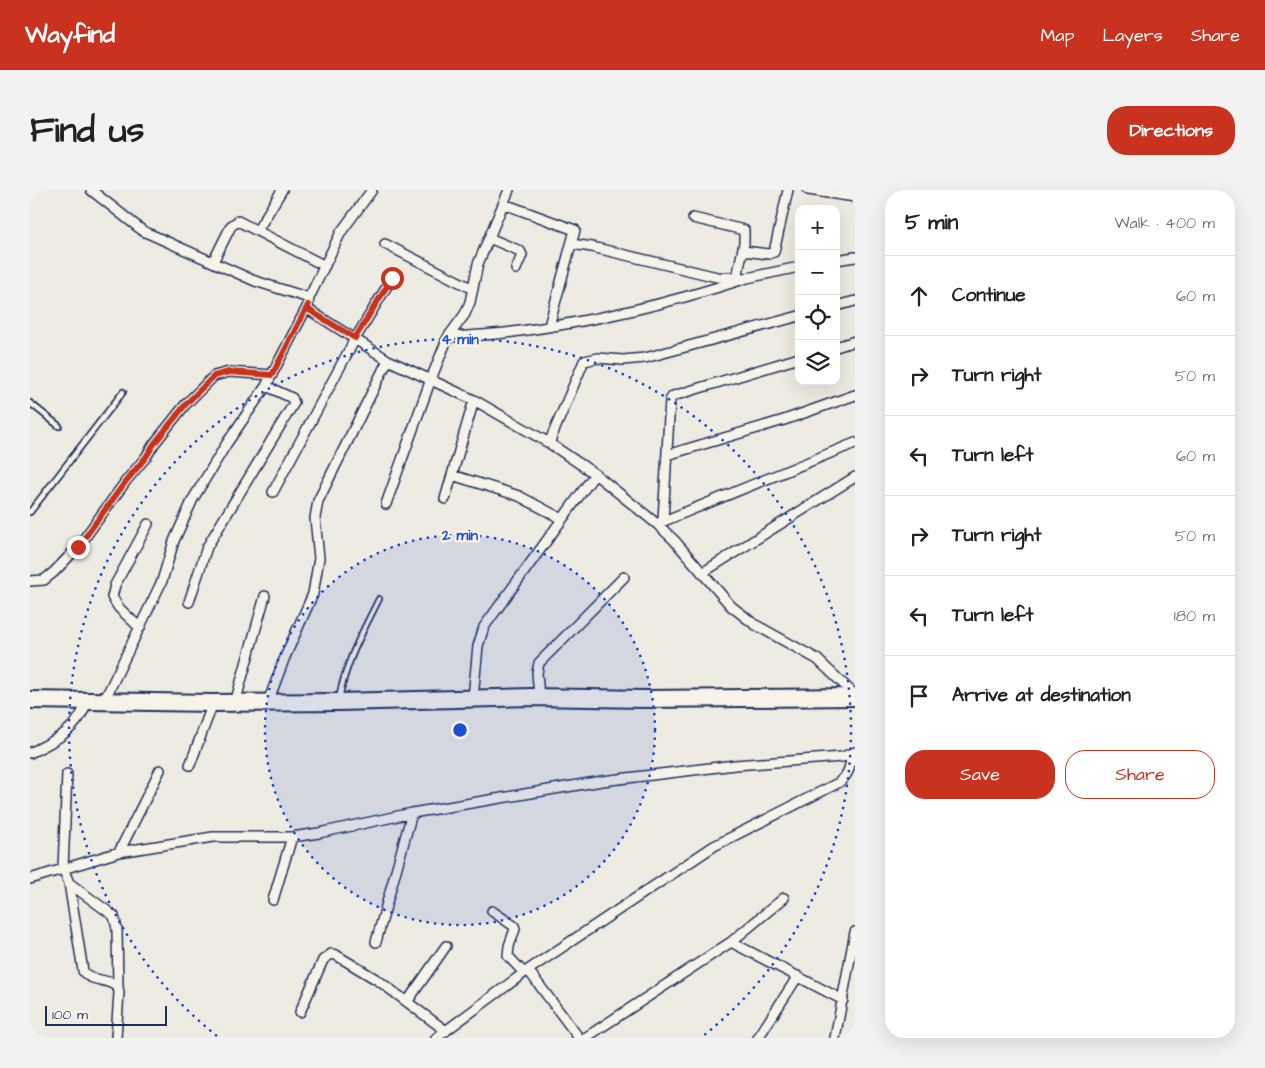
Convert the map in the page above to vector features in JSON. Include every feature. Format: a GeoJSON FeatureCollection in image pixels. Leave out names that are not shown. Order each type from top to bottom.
{"type":"FeatureCollection","features":[{"type":"Feature","properties":{"kind":"highway"},"geometry":{"type":"LineString","coordinates":[[30,700],[235,703],[539,697],[855,696]]}},
{"type":"Feature","properties":{"kind":"street"},"geometry":{"type":"LineString","coordinates":[[92,190],[144,231],[255,281],[308,302]]}},
{"type":"Feature","properties":{"kind":"street"},"geometry":{"type":"LineString","coordinates":[[256,231],[282,190]]}},
{"type":"Feature","properties":{"kind":"street"},"geometry":{"type":"LineString","coordinates":[[104,701],[162,581],[174,541],[193,500],[227,443],[266,386],[341,232],[370,190]]}},
{"type":"Feature","properties":{"kind":"street"},"geometry":{"type":"LineString","coordinates":[[386,504],[448,337],[465,314],[473,290],[478,264],[509,190]]}},
{"type":"Feature","properties":{"kind":"street"},"geometry":{"type":"LineString","coordinates":[[743,251],[770,254],[774,252],[788,190]]}},
{"type":"Feature","properties":{"kind":"street"},"geometry":{"type":"LineString","coordinates":[[808,190],[855,197]]}},
{"type":"Feature","properties":{"kind":"street"},"geometry":{"type":"LineString","coordinates":[[504,204],[573,228],[575,233],[549,326]]}},
{"type":"Feature","properties":{"kind":"street"},"geometry":{"type":"LineString","coordinates":[[693,218],[744,230],[743,251],[737,278]]}},
{"type":"Feature","properties":{"kind":"street"},"geometry":{"type":"LineString","coordinates":[[213,262],[231,226],[234,222],[238,221],[325,266]]}},
{"type":"Feature","properties":{"kind":"street"},"geometry":{"type":"LineString","coordinates":[[489,238],[520,251],[522,254],[516,269]]}},
{"type":"Feature","properties":{"kind":"street"},"geometry":{"type":"LineString","coordinates":[[385,244],[473,290]]}},
{"type":"Feature","properties":{"kind":"street"},"geometry":{"type":"LineString","coordinates":[[572,244],[592,247],[717,277],[747,278]]}},
{"type":"Feature","properties":{"kind":"street"},"geometry":{"type":"LineString","coordinates":[[840,259],[855,256]]}},
{"type":"Feature","properties":{"kind":"street"},"geometry":{"type":"LineString","coordinates":[[448,337],[512,332],[632,310],[690,296],[747,278],[795,268]]}},
{"type":"Feature","properties":{"kind":"street"},"geometry":{"type":"LineString","coordinates":[[273,492],[355,338],[392,278]]}},
{"type":"Feature","properties":{"kind":"street"},"geometry":{"type":"LineString","coordinates":[[840,305],[855,301]]}},
{"type":"Feature","properties":{"kind":"street"},"geometry":{"type":"LineString","coordinates":[[308,302],[309,310],[388,360],[474,400],[548,443],[595,474],[660,522],[731,606],[754,624],[817,659],[855,696]]}},
{"type":"Feature","properties":{"kind":"street"},"geometry":{"type":"LineString","coordinates":[[548,443],[584,361],[598,358],[624,360],[645,358],[795,317]]}},
{"type":"Feature","properties":{"kind":"street"},"geometry":{"type":"LineString","coordinates":[[840,346],[855,341]]}},
{"type":"Feature","properties":{"kind":"street"},"geometry":{"type":"LineString","coordinates":[[660,522],[667,455],[670,400],[673,396],[795,359]]}},
{"type":"Feature","properties":{"kind":"street"},"geometry":{"type":"LineString","coordinates":[[268,702],[313,594],[319,558],[315,518],[318,502],[388,360]]}},
{"type":"Feature","properties":{"kind":"street"},"geometry":{"type":"LineString","coordinates":[[30,581],[44,580],[78,547],[154,444],[186,404],[214,376],[229,372],[272,375]]}},
{"type":"Feature","properties":{"kind":"street"},"geometry":{"type":"LineString","coordinates":[[188,602],[200,565],[214,534],[276,436],[294,403],[289,396],[266,386]]}},
{"type":"Feature","properties":{"kind":"street"},"geometry":{"type":"LineString","coordinates":[[667,455],[784,420],[855,394]]}},
{"type":"Feature","properties":{"kind":"street"},"geometry":{"type":"LineString","coordinates":[[445,499],[474,400]]}},
{"type":"Feature","properties":{"kind":"street"},"geometry":{"type":"LineString","coordinates":[[660,522],[855,443]]}},
{"type":"Feature","properties":{"kind":"street"},"geometry":{"type":"LineString","coordinates":[[473,698],[478,646],[484,627],[595,474]]}},
{"type":"Feature","properties":{"kind":"street"},"geometry":{"type":"LineString","coordinates":[[452,475],[519,496],[562,519]]}},
{"type":"Feature","properties":{"kind":"street"},"geometry":{"type":"LineString","coordinates":[[702,572],[855,477]]}},
{"type":"Feature","properties":{"kind":"street"},"geometry":{"type":"LineString","coordinates":[[140,628],[118,608],[112,598],[115,585],[148,524]]}},
{"type":"Feature","properties":{"kind":"street"},"geometry":{"type":"LineString","coordinates":[[539,697],[537,672],[539,663],[624,577]]}},
{"type":"Feature","properties":{"kind":"street"},"geometry":{"type":"LineString","coordinates":[[235,703],[265,596]]}},
{"type":"Feature","properties":{"kind":"street"},"geometry":{"type":"LineString","coordinates":[[30,753],[60,738],[72,728],[84,712],[87,701]]}},
{"type":"Feature","properties":{"kind":"street"},"geometry":{"type":"LineString","coordinates":[[190,764],[213,703]]}},
{"type":"Feature","properties":{"kind":"street"},"geometry":{"type":"LineString","coordinates":[[30,879],[119,852],[213,837],[292,836],[319,833],[412,813],[602,782],[735,765],[842,757],[854,753]]}},
{"type":"Feature","properties":{"kind":"street"},"geometry":{"type":"LineString","coordinates":[[300,1012],[324,960],[330,954],[336,955],[373,977],[407,1002],[443,1035],[526,971],[714,846],[838,783],[849,771],[854,753]]}},
{"type":"Feature","properties":{"kind":"street"},"geometry":{"type":"LineString","coordinates":[[119,852],[160,770]]}},
{"type":"Feature","properties":{"kind":"street"},"geometry":{"type":"LineString","coordinates":[[67,774],[63,868],[69,883],[83,971],[90,977],[111,982],[118,988]]}},
{"type":"Feature","properties":{"kind":"street"},"geometry":{"type":"LineString","coordinates":[[376,942],[412,813]]}},
{"type":"Feature","properties":{"kind":"street"},"geometry":{"type":"LineString","coordinates":[[273,900],[292,836]]}},
{"type":"Feature","properties":{"kind":"street"},"geometry":{"type":"LineString","coordinates":[[69,883],[114,916],[117,929],[119,992],[116,1038]]}},
{"type":"Feature","properties":{"kind":"street"},"geometry":{"type":"LineString","coordinates":[[585,1038],[731,942],[784,898]]}},
{"type":"Feature","properties":{"kind":"street"},"geometry":{"type":"LineString","coordinates":[[492,911],[516,929],[509,946],[508,956],[526,971],[579,1038]]}},
{"type":"Feature","properties":{"kind":"street"},"geometry":{"type":"LineString","coordinates":[[836,1038],[855,932]]}},
{"type":"Feature","properties":{"kind":"street"},"geometry":{"type":"LineString","coordinates":[[731,942],[843,1000]]}},
{"type":"Feature","properties":{"kind":"street"},"geometry":{"type":"LineString","coordinates":[[407,1002],[446,946]]}},
{"type":"Feature","properties":{"kind":"street"},"geometry":{"type":"LineString","coordinates":[[758,1038],[798,976]]}},
{"type":"Feature","properties":{"kind":"lane"},"geometry":{"type":"LineString","coordinates":[[30,512],[123,392]]}},
{"type":"Feature","properties":{"kind":"lane"},"geometry":{"type":"LineString","coordinates":[[30,403],[59,426]]}},
{"type":"Feature","properties":{"kind":"lane"},"geometry":{"type":"LineString","coordinates":[[338,702],[342,680],[350,658],[379,599]]}},
{"type":"Feature","properties":{"kind":"route"},"geometry":{"type":"LineString","coordinates":[[78,547],[154,444],[186,404],[214,376],[229,372],[272,375],[308,305],[309,310],[355,338],[392,278]]}}]}
